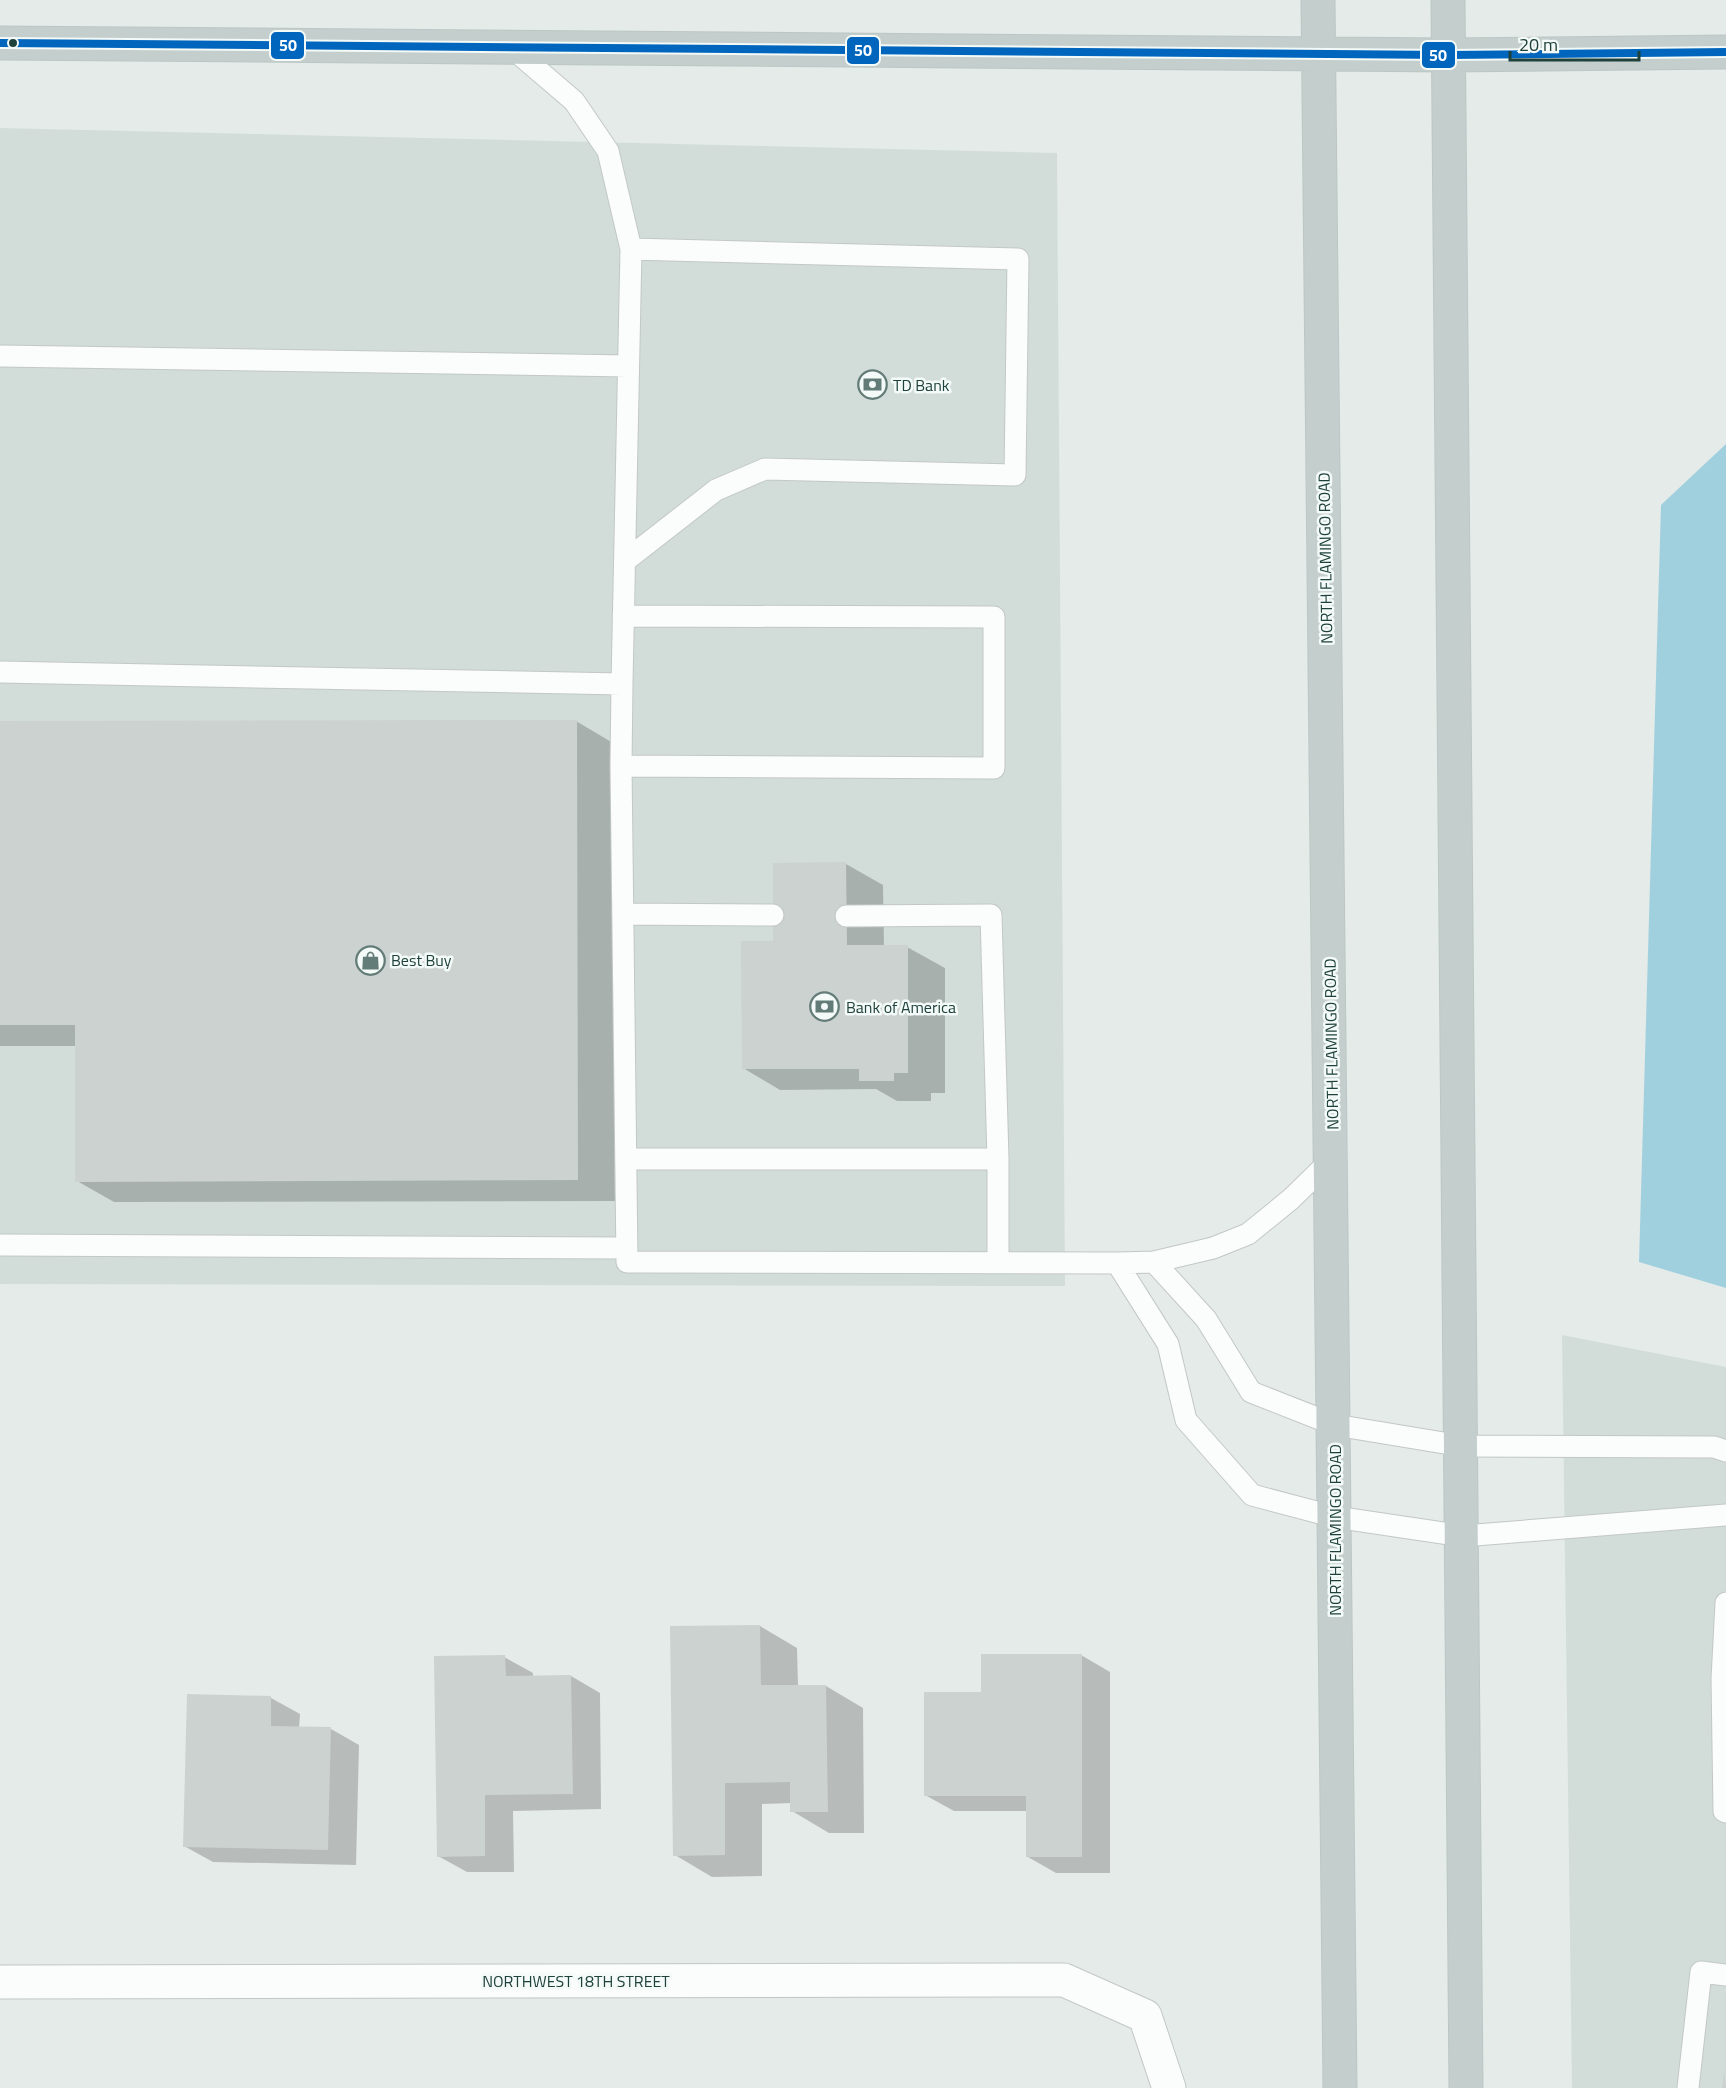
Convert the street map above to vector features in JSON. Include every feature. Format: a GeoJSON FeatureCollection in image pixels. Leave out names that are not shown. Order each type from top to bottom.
{"type":"FeatureCollection","features":[{"type":"Feature","properties":{"kind":"highway","name":"NORTH FLAMINGO ROAD"},"geometry":{"type":"LineString","coordinates":[[1318,0],[1335,1425],[1340,2088]]}},
{"type":"Feature","properties":{"kind":"highway"},"geometry":{"type":"LineString","coordinates":[[1448,0],[1466,2088]]}},
{"type":"Feature","properties":{"kind":"highway"},"geometry":{"type":"LineString","coordinates":[[0,43],[1448,55],[1726,52]]}},
{"type":"Feature","properties":{"kind":"street","name":"NORTHWEST 18TH STREET"},"geometry":{"type":"LineString","coordinates":[[0,1982],[1064,1980],[1145,2016],[1169,2088]]}},
{"type":"Feature","properties":{"kind":"lane"},"geometry":{"type":"LineString","coordinates":[[512,48],[574,101],[608,151],[631,249],[621,766],[627,1262],[1154,1262],[1213,1248],[1248,1234],[1291,1199],[1332,1159]]}},
{"type":"Feature","properties":{"kind":"lane"},"geometry":{"type":"LineString","coordinates":[[624,561],[716,490],[765,469],[1015,475],[1018,259],[631,249]]}},
{"type":"Feature","properties":{"kind":"lane"},"geometry":{"type":"LineString","coordinates":[[0,356],[628,366]]}},
{"type":"Feature","properties":{"kind":"lane"},"geometry":{"type":"LineString","coordinates":[[621,766],[994,768],[994,617],[623,616]]}},
{"type":"Feature","properties":{"kind":"lane"},"geometry":{"type":"LineString","coordinates":[[0,672],[622,684]]}},
{"type":"Feature","properties":{"kind":"lane"},"geometry":{"type":"LineString","coordinates":[[623,914],[773,915]]}},
{"type":"Feature","properties":{"kind":"lane"},"geometry":{"type":"LineString","coordinates":[[846,916],[991,915],[998,1159],[998,1262]]}},
{"type":"Feature","properties":{"kind":"lane"},"geometry":{"type":"LineString","coordinates":[[626,1159],[998,1159]]}},
{"type":"Feature","properties":{"kind":"lane"},"geometry":{"type":"LineString","coordinates":[[0,1245],[627,1248]]}},
{"type":"Feature","properties":{"kind":"lane"},"geometry":{"type":"LineString","coordinates":[[1154,1262],[1206,1319],[1251,1392],[1335,1425],[1462,1446],[1714,1447],[1726,1451]]}},
{"type":"Feature","properties":{"kind":"lane"},"geometry":{"type":"LineString","coordinates":[[1117,1263],[1168,1344],[1186,1420],[1252,1495],[1335,1517],[1463,1536],[1726,1515]]}},
{"type":"Feature","properties":{"kind":"lane"},"geometry":{"type":"LineString","coordinates":[[1726,1603],[1724,1677],[1724,1811],[1726,1812]]}},
{"type":"Feature","properties":{"kind":"lane"},"geometry":{"type":"LineString","coordinates":[[1688,2088],[1701,1972],[1726,1975]]}},
{"type":"Feature","properties":{"kind":"shaded area"},"geometry":{"type":"Polygon","coordinates":[[[0,128],[1057,153],[1065,1286],[0,1284],[0,128]]]}},
{"type":"Feature","properties":{"kind":"shaded area"},"geometry":{"type":"Polygon","coordinates":[[[1562,1335],[1726,1367],[1726,2088],[1572,2088],[1562,1335]]]}},
{"type":"Feature","properties":{"kind":"water"},"geometry":{"type":"Polygon","coordinates":[[[1726,444],[1726,1288],[1639,1262],[1661,505],[1726,444]]]}},
{"type":"Feature","properties":{"kind":"building"},"geometry":{"type":"Polygon","coordinates":[[[577,720],[578,1180],[75,1182],[75,1025],[0,1025],[0,721],[577,720]]]}},
{"type":"Feature","properties":{"kind":"building","name":"Bank of America"},"geometry":{"type":"Polygon","coordinates":[[[846,862],[847,945],[908,945],[908,1073],[894,1073],[894,1081],[859,1081],[859,1069],[742,1069],[741,941],[773,941],[773,863],[846,862]]]}},
{"type":"Feature","properties":{"kind":"building"},"geometry":{"type":"Polygon","coordinates":[[[760,1625],[761,1685],[826,1685],[828,1812],[790,1812],[790,1782],[725,1783],[725,1855],[673,1856],[670,1626],[760,1625]]]}},
{"type":"Feature","properties":{"kind":"building"},"geometry":{"type":"Polygon","coordinates":[[[981,1654],[1082,1654],[1082,1857],[1026,1857],[1026,1796],[924,1796],[924,1692],[981,1692],[981,1654]]]}},
{"type":"Feature","properties":{"kind":"building"},"geometry":{"type":"Polygon","coordinates":[[[505,1655],[506,1676],[571,1675],[573,1794],[485,1795],[485,1856],[437,1857],[434,1656],[505,1655]]]}},
{"type":"Feature","properties":{"kind":"building"},"geometry":{"type":"Polygon","coordinates":[[[187,1694],[271,1696],[271,1726],[331,1727],[328,1850],[183,1847],[187,1694]]]}},
{"type":"Feature","properties":{"kind":"building"},"geometry":{"type":"Polygon","coordinates":[[[1724,2070],[1726,2088],[1722,2088],[1724,2070]]]}},
{"type":"Feature","properties":{"kind":"transit line","name":"50"},"geometry":{"type":"LineString","coordinates":[[0,43],[1448,55],[1726,52]]}},
{"type":"Feature","properties":{"kind":"place","name":"TD Bank"},"geometry":{"type":"Point","coordinates":[872,385]}},
{"type":"Feature","properties":{"kind":"place","name":"Best Buy"},"geometry":{"type":"Point","coordinates":[370,960]}},
{"type":"Feature","properties":{"kind":"place","name":"Bank of America"},"geometry":{"type":"Point","coordinates":[825,1007]}}]}
